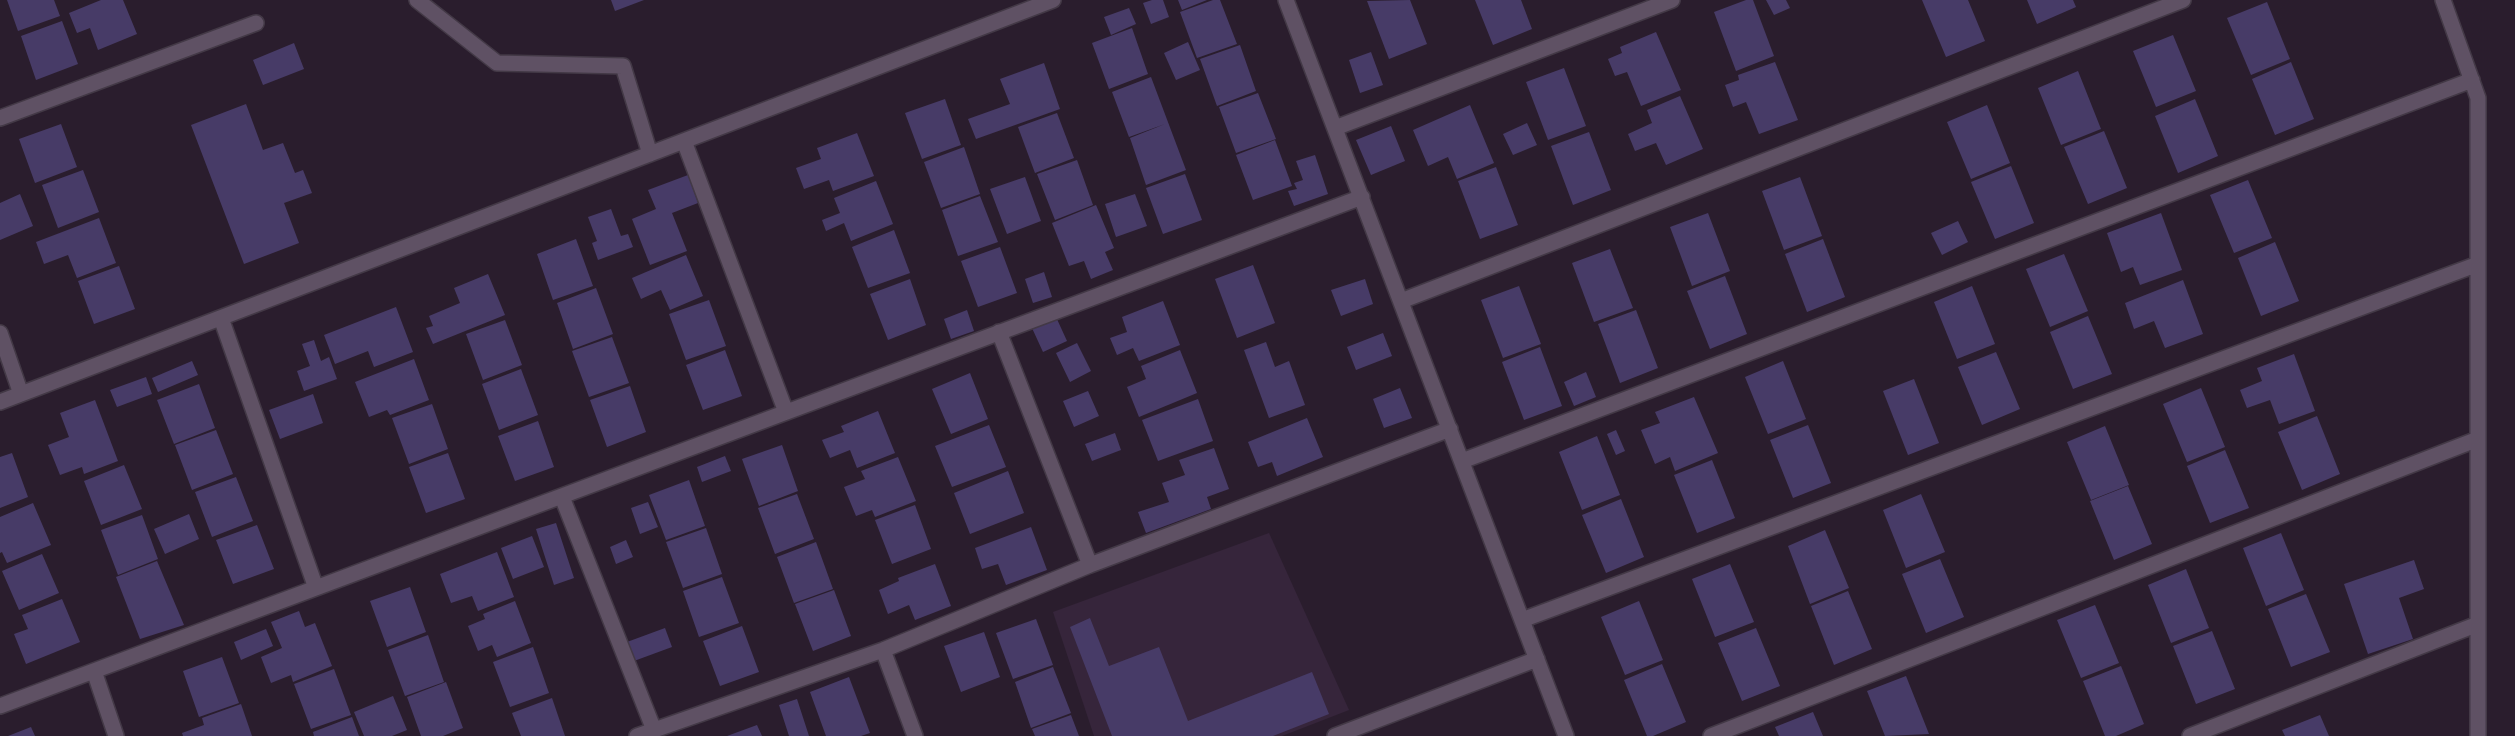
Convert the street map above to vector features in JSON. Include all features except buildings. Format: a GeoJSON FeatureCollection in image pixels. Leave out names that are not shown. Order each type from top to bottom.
{"type":"FeatureCollection","features":[{"type":"Feature","properties":{"kind":"street"},"geometry":{"type":"LineString","coordinates":[[417,0],[497,63],[623,66],[650,154]]}},
{"type":"Feature","properties":{"kind":"street"},"geometry":{"type":"LineString","coordinates":[[0,402],[1053,0]]}},
{"type":"Feature","properties":{"kind":"street"},"geometry":{"type":"LineString","coordinates":[[1286,0],[1566,736]]}},
{"type":"Feature","properties":{"kind":"street"},"geometry":{"type":"LineString","coordinates":[[1335,128],[1672,0]]}},
{"type":"Feature","properties":{"kind":"street"},"geometry":{"type":"LineString","coordinates":[[1401,301],[2183,0]]}},
{"type":"Feature","properties":{"kind":"street"},"geometry":{"type":"LineString","coordinates":[[2443,0],[2478,98],[2478,736]]}},
{"type":"Feature","properties":{"kind":"street"},"geometry":{"type":"LineString","coordinates":[[0,118],[256,23]]}},
{"type":"Feature","properties":{"kind":"street"},"geometry":{"type":"LineString","coordinates":[[1462,461],[2472,80]]}},
{"type":"Feature","properties":{"kind":"street"},"geometry":{"type":"LineString","coordinates":[[684,141],[786,412]]}},
{"type":"Feature","properties":{"kind":"street"},"geometry":{"type":"LineString","coordinates":[[0,706],[1362,198]]}},
{"type":"Feature","properties":{"kind":"street"},"geometry":{"type":"LineString","coordinates":[[1522,620],[2478,264]]}},
{"type":"Feature","properties":{"kind":"street"},"geometry":{"type":"LineString","coordinates":[[221,318],[316,588]]}},
{"type":"Feature","properties":{"kind":"street"},"geometry":{"type":"LineString","coordinates":[[999,332],[1090,565]]}},
{"type":"Feature","properties":{"kind":"street"},"geometry":{"type":"LineString","coordinates":[[0,333],[21,394]]}},
{"type":"Feature","properties":{"kind":"street"},"geometry":{"type":"LineString","coordinates":[[637,736],[883,650],[1090,565],[1450,429]]}},
{"type":"Feature","properties":{"kind":"street"},"geometry":{"type":"LineString","coordinates":[[1711,736],[2478,439]]}},
{"type":"Feature","properties":{"kind":"street"},"geometry":{"type":"LineString","coordinates":[[562,496],[654,730]]}},
{"type":"Feature","properties":{"kind":"street"},"geometry":{"type":"LineString","coordinates":[[2190,736],[2478,624]]}},
{"type":"Feature","properties":{"kind":"street"},"geometry":{"type":"LineString","coordinates":[[883,650],[915,736]]}},
{"type":"Feature","properties":{"kind":"street"},"geometry":{"type":"LineString","coordinates":[[1335,736],[1537,659]]}},
{"type":"Feature","properties":{"kind":"street"},"geometry":{"type":"LineString","coordinates":[[94,671],[116,736]]}},
{"type":"Feature","properties":{"kind":"shaded area"},"geometry":{"type":"Polygon","coordinates":[[[1269,533],[1349,710],[1282,736],[1094,736],[1053,612],[1269,533]]]}}]}
